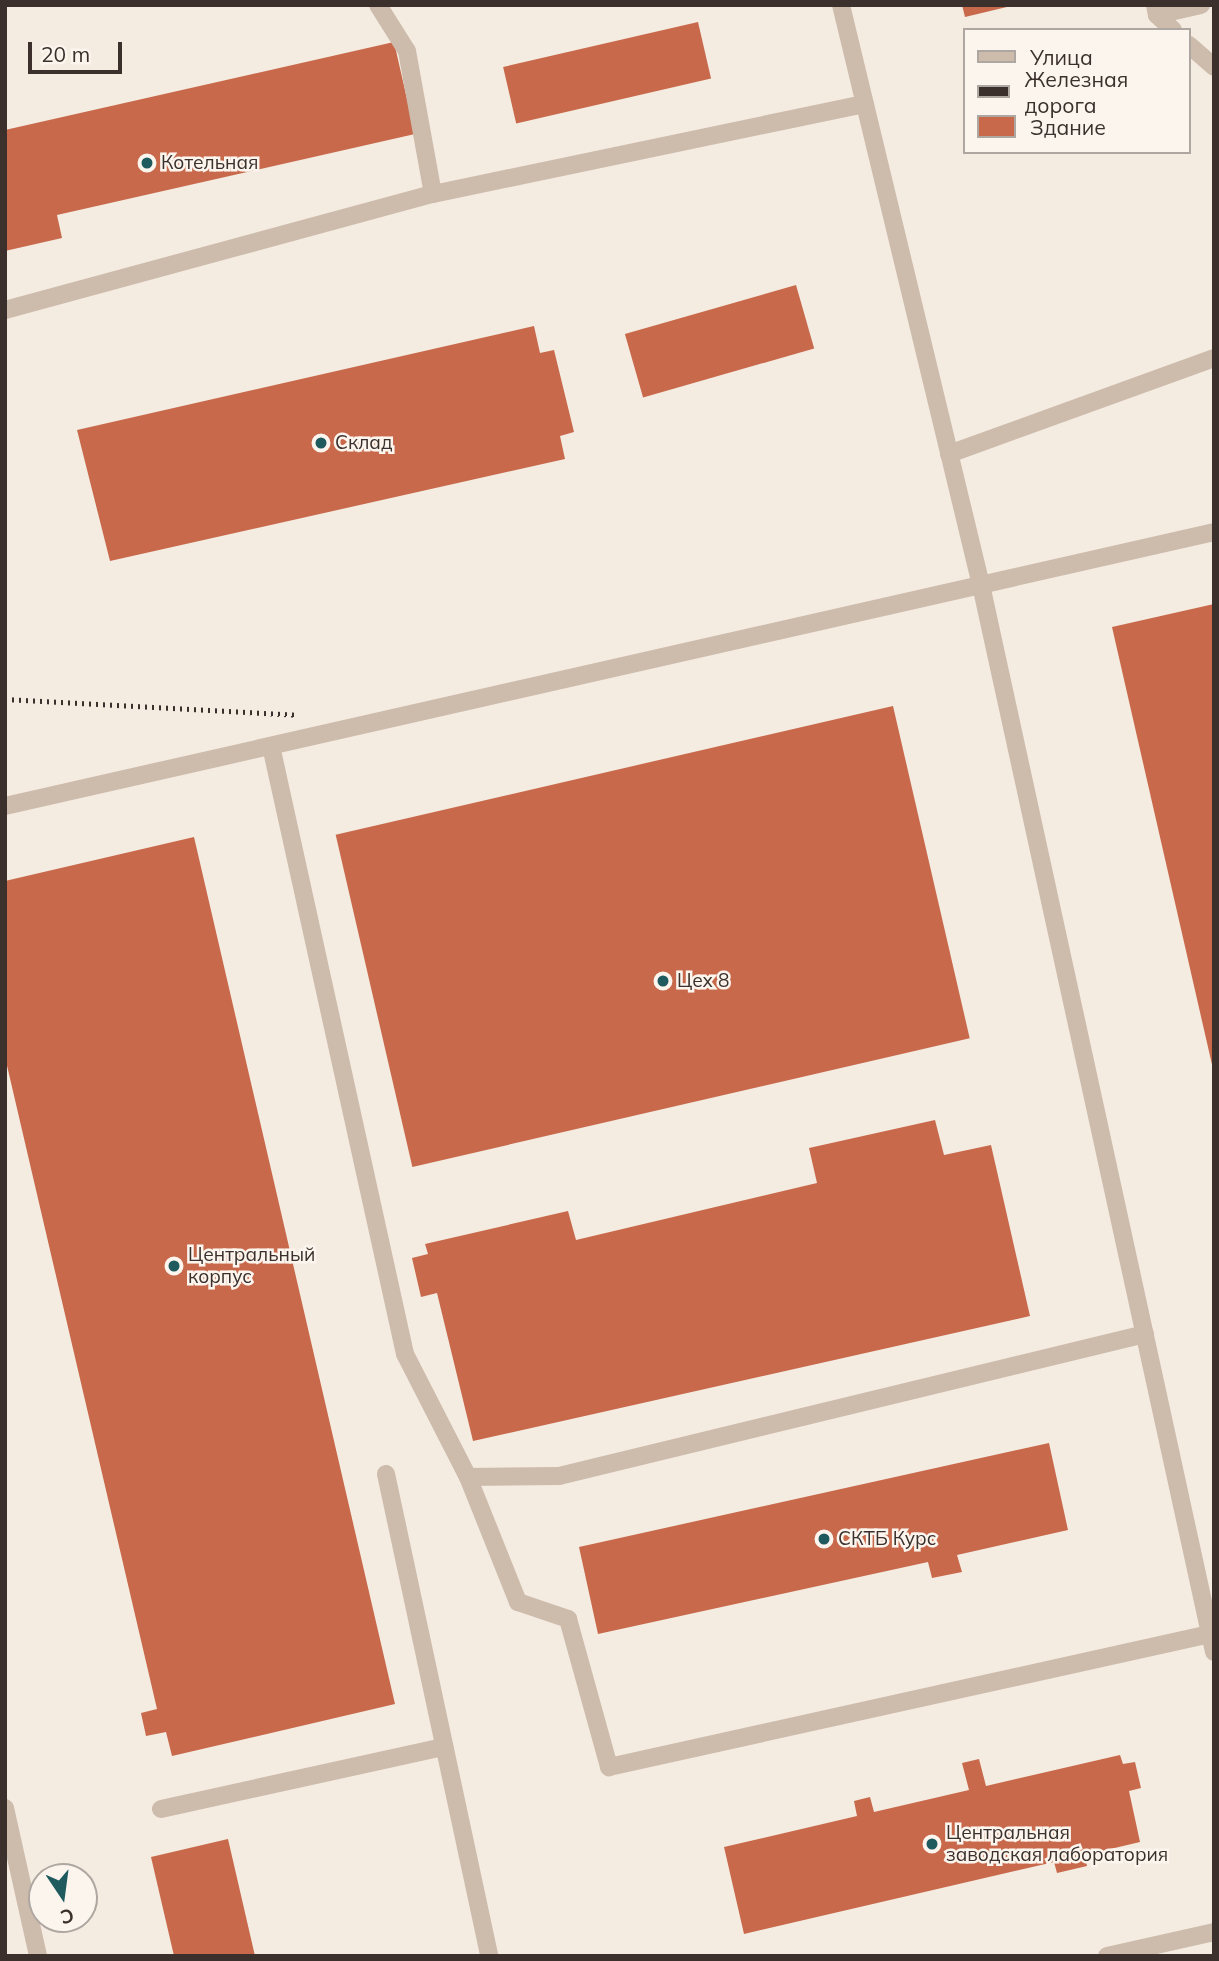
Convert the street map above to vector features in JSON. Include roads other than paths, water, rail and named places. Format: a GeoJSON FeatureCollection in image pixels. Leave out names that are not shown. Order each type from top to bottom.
{"type":"FeatureCollection","features":[{"type":"Feature","properties":{"kind":"street"},"geometry":{"type":"LineString","coordinates":[[379,5],[407,51],[433,194]]}},
{"type":"Feature","properties":{"kind":"street"},"geometry":{"type":"LineString","coordinates":[[271,746],[405,1354],[468,1477],[518,1602],[568,1619],[609,1767],[1212,1643],[981,585],[841,5]]}},
{"type":"Feature","properties":{"kind":"street"},"geometry":{"type":"LineString","coordinates":[[1156,10],[1201,5]]}},
{"type":"Feature","properties":{"kind":"street"},"geometry":{"type":"LineString","coordinates":[[1156,10],[1171,28]]}},
{"type":"Feature","properties":{"kind":"street"},"geometry":{"type":"LineString","coordinates":[[1191,47],[1214,67]]}},
{"type":"Feature","properties":{"kind":"street"},"geometry":{"type":"LineString","coordinates":[[5,310],[433,194],[865,104]]}},
{"type":"Feature","properties":{"kind":"street"},"geometry":{"type":"LineString","coordinates":[[949,454],[1214,358]]}},
{"type":"Feature","properties":{"kind":"street"},"geometry":{"type":"LineString","coordinates":[[5,806],[1214,532]]}},
{"type":"Feature","properties":{"kind":"street"},"geometry":{"type":"LineString","coordinates":[[468,1477],[559,1476],[1144,1334]]}},
{"type":"Feature","properties":{"kind":"street"},"geometry":{"type":"LineString","coordinates":[[386,1474],[489,1956]]}},
{"type":"Feature","properties":{"kind":"street"},"geometry":{"type":"LineString","coordinates":[[162,1809],[444,1747]]}},
{"type":"Feature","properties":{"kind":"street"},"geometry":{"type":"LineString","coordinates":[[5,1808],[38,1956]]}},
{"type":"Feature","properties":{"kind":"street"},"geometry":{"type":"LineString","coordinates":[[1107,1956],[1214,1932]]}},
{"type":"Feature","properties":{"kind":"railway"},"geometry":{"type":"LineString","coordinates":[[5,699],[297,715]]}},
{"type":"Feature","properties":{"kind":"place","name":"Котельная"},"geometry":{"type":"Point","coordinates":[147,163]}},
{"type":"Feature","properties":{"kind":"place","name":"Склад"},"geometry":{"type":"Point","coordinates":[321,443]}},
{"type":"Feature","properties":{"kind":"place","name":"Цех 8"},"geometry":{"type":"Point","coordinates":[663,981]}},
{"type":"Feature","properties":{"kind":"place","name":"Центральный корпус"},"geometry":{"type":"Point","coordinates":[174,1266]}},
{"type":"Feature","properties":{"kind":"place","name":"СКТБ Курс"},"geometry":{"type":"Point","coordinates":[824,1539]}},
{"type":"Feature","properties":{"kind":"place","name":"Центральная заводская лаборатория"},"geometry":{"type":"Point","coordinates":[932,1844]}}]}
